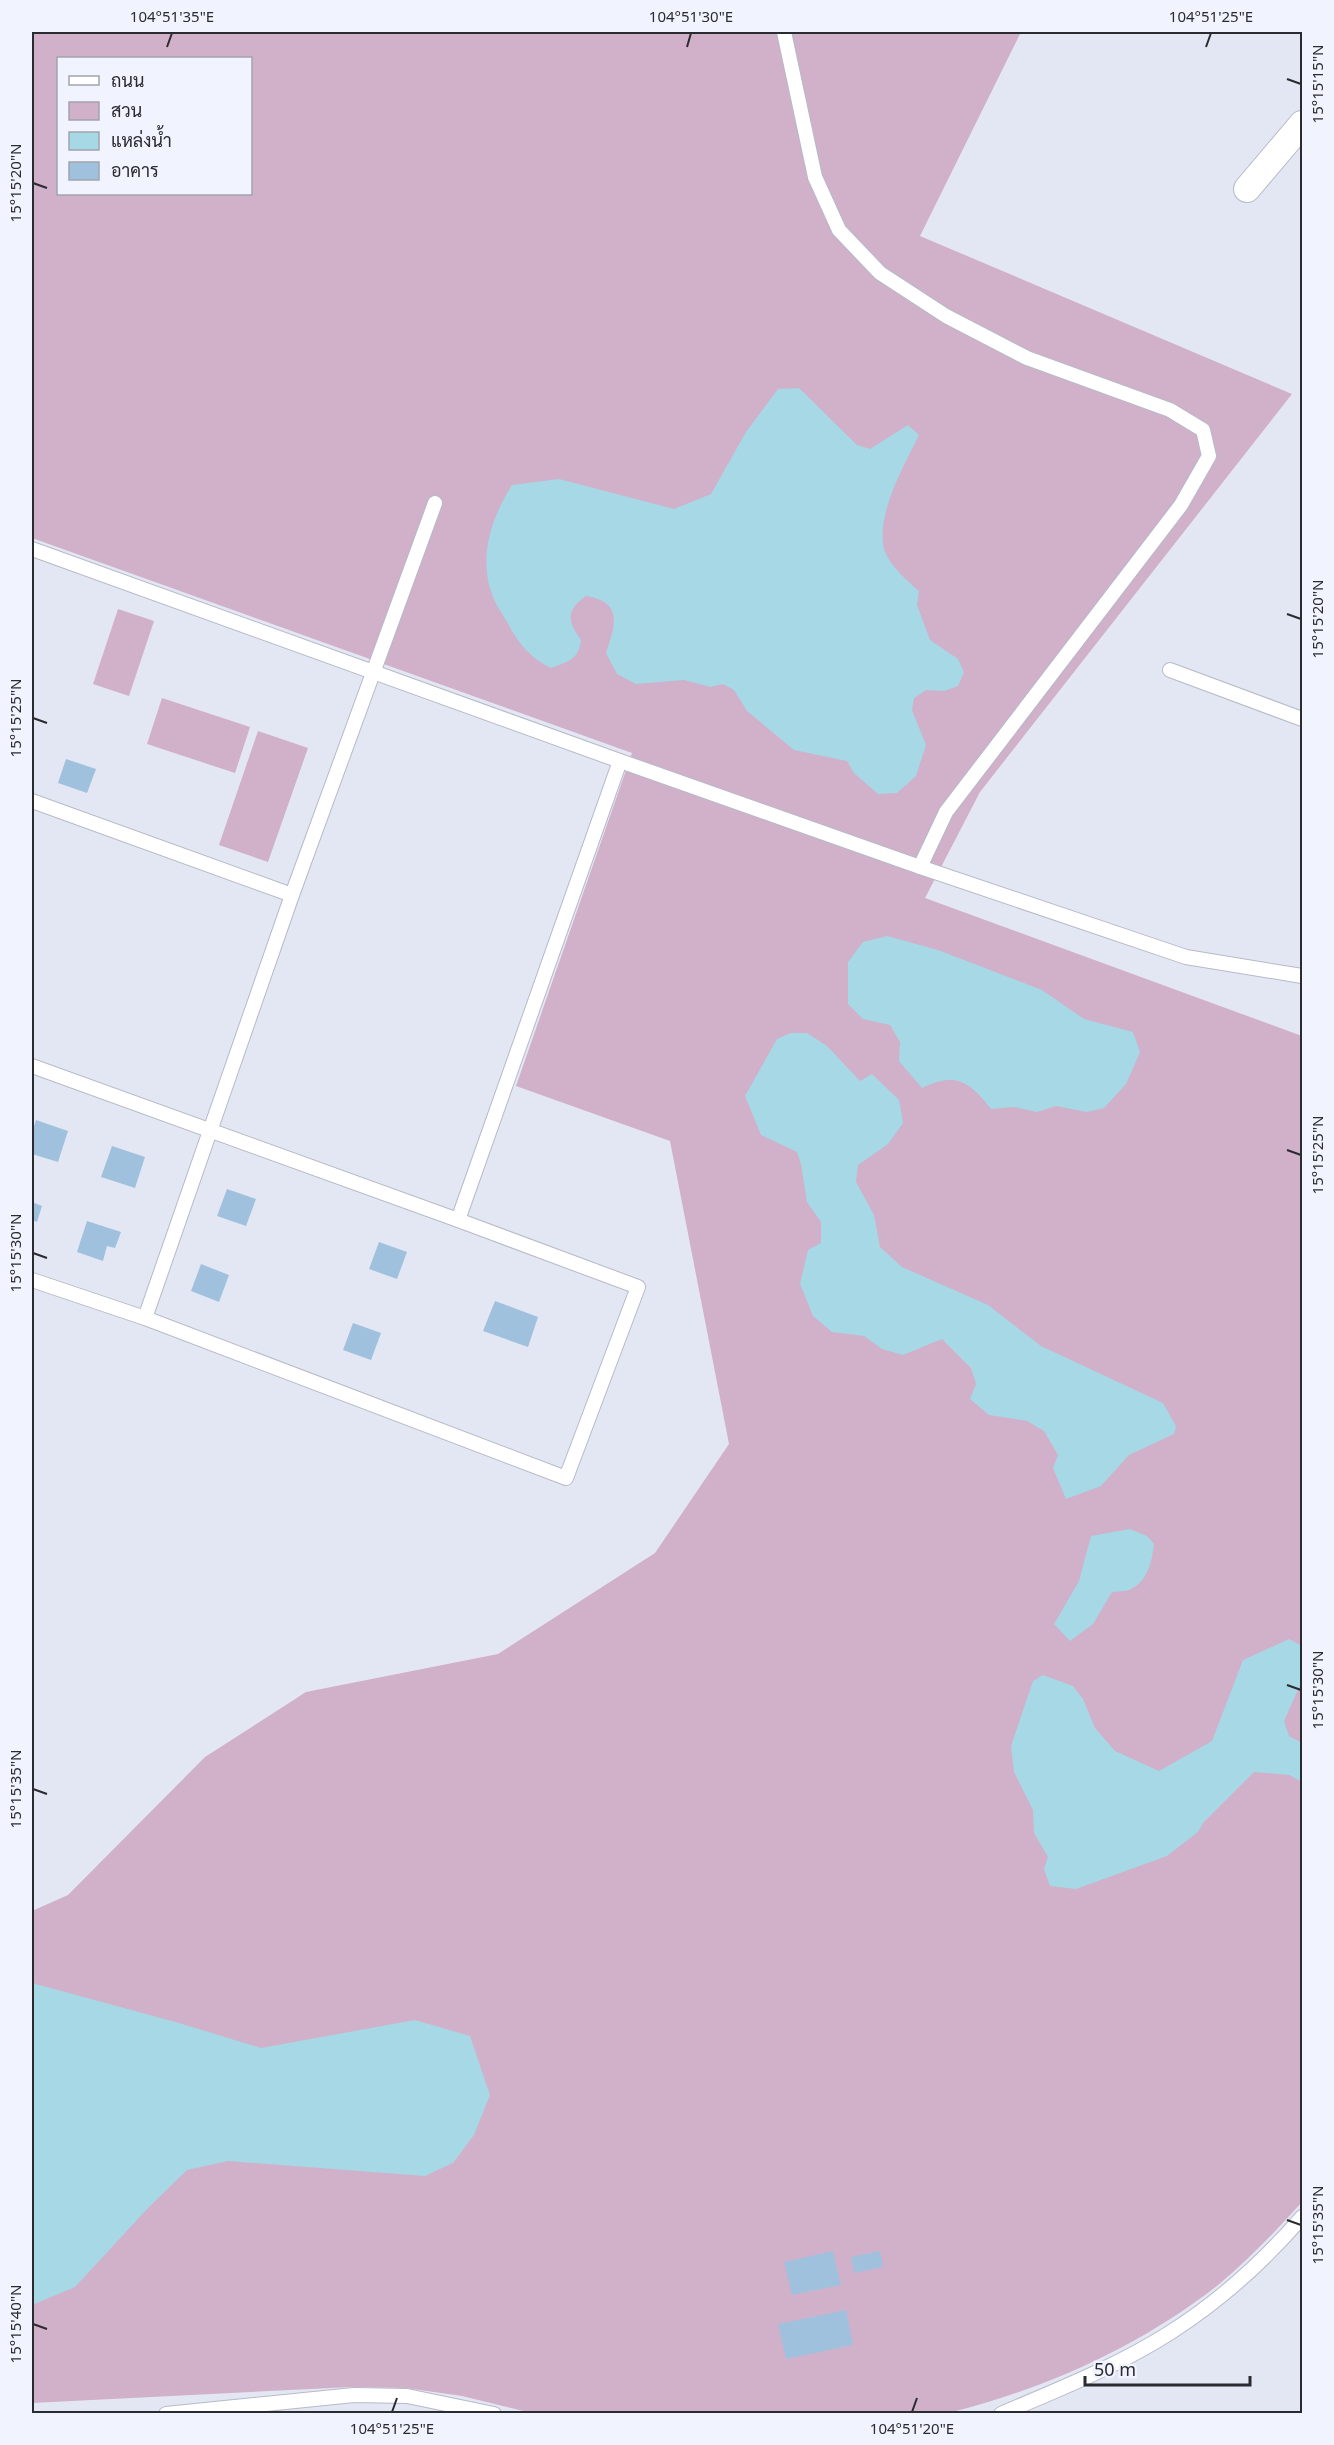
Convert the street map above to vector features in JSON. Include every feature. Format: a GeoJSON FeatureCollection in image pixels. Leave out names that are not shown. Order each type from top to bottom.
{"type":"FeatureCollection","features":[{"type":"Feature","properties":{"kind":"street"},"geometry":{"type":"LineString","coordinates":[[1247,189],[1302,124]]}},
{"type":"Feature","properties":{"kind":"lane"},"geometry":{"type":"LineString","coordinates":[[784,32],[814,177],[839,230],[880,273],[946,316],[1027,358],[1170,410],[1203,430],[1209,456],[1182,506],[946,813],[920,867]]}},
{"type":"Feature","properties":{"kind":"lane"},"geometry":{"type":"LineString","coordinates":[[145,1318],[292,895],[435,503]]}},
{"type":"Feature","properties":{"kind":"lane"},"geometry":{"type":"LineString","coordinates":[[32,549],[620,761],[920,867],[1186,957],[1302,976]]}},
{"type":"Feature","properties":{"kind":"lane"},"geometry":{"type":"LineString","coordinates":[[1170,670],[1302,719]]}},
{"type":"Feature","properties":{"kind":"lane"},"geometry":{"type":"LineString","coordinates":[[458,1220],[620,761]]}},
{"type":"Feature","properties":{"kind":"lane"},"geometry":{"type":"LineString","coordinates":[[32,801],[292,895]]}},
{"type":"Feature","properties":{"kind":"lane"},"geometry":{"type":"LineString","coordinates":[[32,1066],[638,1287],[566,1478],[145,1318],[32,1280]]}},
{"type":"Feature","properties":{"kind":"lane"},"geometry":{"type":"LineString","coordinates":[[1001,2414],[1087,2378],[1171,2332],[1225,2293],[1274,2248],[1302,2217]]}},
{"type":"Feature","properties":{"kind":"lane"},"geometry":{"type":"LineString","coordinates":[[166,2414],[354,2395],[407,2396],[494,2414]]}},
{"type":"Feature","properties":{"kind":"green space"},"geometry":{"type":"Polygon","coordinates":[[[32,32],[1021,32],[920,236],[1292,394],[980,792],[925,898],[1302,1036],[1302,2202],[1262,2245],[1218,2285],[1156,2328],[1090,2363],[1055,2378],[1020,2392],[948,2413],[536,2414],[462,2396],[406,2388],[351,2387],[32,2403],[32,1911],[68,1895],[205,1757],[306,1692],[498,1654],[655,1553],[729,1444],[670,1141],[516,1086],[632,753],[32,538],[32,32]]]}},
{"type":"Feature","properties":{"kind":"green space"},"geometry":{"type":"Polygon","coordinates":[[[118,609],[154,621],[129,696],[93,684],[118,609]]]}},
{"type":"Feature","properties":{"kind":"green space"},"geometry":{"type":"Polygon","coordinates":[[[162,698],[250,727],[235,773],[147,744],[162,698]]]}},
{"type":"Feature","properties":{"kind":"green space"},"geometry":{"type":"Polygon","coordinates":[[[258,731],[308,748],[268,862],[219,845],[258,731]]]}},
{"type":"Feature","properties":{"kind":"water"},"geometry":{"type":"Polygon","coordinates":[[[799,388],[857,445],[870,449],[908,425],[919,435],[899,475],[888,505],[884,520],[884,549],[894,566],[919,591],[917,605],[930,640],[958,659],[964,672],[958,686],[944,691],[926,690],[914,698],[912,710],[926,745],[916,776],[897,793],[878,794],[854,773],[847,761],[794,750],[747,711],[734,690],[723,684],[710,687],[684,680],[636,684],[617,674],[606,653],[614,617],[606,604],[598,599],[586,596],[575,606],[571,621],[581,640],[578,652],[567,662],[551,668],[520,643],[495,601],[488,580],[486,566],[489,537],[498,510],[512,485],[559,479],[674,509],[711,494],[746,432],[778,389],[799,388]]]}},
{"type":"Feature","properties":{"kind":"water"},"geometry":{"type":"Polygon","coordinates":[[[887,936],[938,950],[1042,990],[1084,1019],[1133,1032],[1140,1052],[1126,1084],[1104,1108],[1087,1112],[1056,1106],[1037,1112],[1014,1107],[991,1109],[976,1092],[961,1082],[953,1080],[934,1083],[922,1088],[899,1061],[900,1042],[890,1025],[863,1019],[848,1004],[848,962],[863,942],[887,936]]]}},
{"type":"Feature","properties":{"kind":"water"},"geometry":{"type":"Polygon","coordinates":[[[791,1033],[807,1033],[827,1046],[860,1081],[872,1074],[899,1100],[903,1123],[888,1144],[858,1165],[856,1182],[874,1215],[880,1247],[902,1267],[988,1305],[1041,1346],[1163,1403],[1176,1426],[1174,1434],[1129,1455],[1101,1486],[1066,1499],[1053,1468],[1058,1455],[1044,1431],[1027,1421],[989,1415],[970,1399],[976,1384],[971,1368],[942,1339],[903,1355],[882,1349],[864,1336],[832,1332],[813,1316],[800,1284],[808,1250],[821,1243],[821,1222],[807,1202],[797,1152],[761,1135],[745,1096],[777,1039],[791,1033]]]}},
{"type":"Feature","properties":{"kind":"water"},"geometry":{"type":"Polygon","coordinates":[[[1130,1529],[1147,1536],[1154,1544],[1145,1576],[1131,1589],[1112,1592],[1093,1624],[1070,1641],[1054,1624],[1079,1581],[1091,1536],[1130,1529]]]}},
{"type":"Feature","properties":{"kind":"water"},"geometry":{"type":"Polygon","coordinates":[[[1289,1639],[1302,1646],[1302,1681],[1284,1721],[1289,1736],[1302,1743],[1302,1782],[1289,1775],[1254,1772],[1203,1823],[1198,1832],[1167,1856],[1076,1889],[1050,1886],[1044,1869],[1048,1857],[1034,1833],[1033,1810],[1014,1772],[1011,1746],[1033,1681],[1043,1675],[1073,1686],[1083,1699],[1095,1728],[1115,1751],[1159,1771],[1212,1741],[1243,1660],[1289,1639]]]}},
{"type":"Feature","properties":{"kind":"water"},"geometry":{"type":"Polygon","coordinates":[[[32,1983],[261,2048],[415,2020],[470,2036],[490,2095],[474,2135],[453,2163],[425,2176],[228,2161],[187,2170],[147,2209],[75,2287],[32,2305],[32,1983]]]}},
{"type":"Feature","properties":{"kind":"building"},"geometry":{"type":"Polygon","coordinates":[[[66,759],[96,769],[87,793],[58,783],[66,759]]]}},
{"type":"Feature","properties":{"kind":"building"},"geometry":{"type":"Polygon","coordinates":[[[36,1120],[68,1131],[58,1162],[32,1154],[32,1132],[36,1120]]]}},
{"type":"Feature","properties":{"kind":"building"},"geometry":{"type":"Polygon","coordinates":[[[112,1146],[145,1157],[135,1188],[101,1177],[112,1146]]]}},
{"type":"Feature","properties":{"kind":"building"},"geometry":{"type":"Polygon","coordinates":[[[227,1189],[256,1199],[246,1226],[217,1216],[227,1189]]]}},
{"type":"Feature","properties":{"kind":"building"},"geometry":{"type":"Polygon","coordinates":[[[32,1202],[42,1206],[37,1222],[32,1220],[32,1202]]]}},
{"type":"Feature","properties":{"kind":"building"},"geometry":{"type":"Polygon","coordinates":[[[87,1221],[121,1232],[115,1248],[107,1246],[103,1261],[77,1252],[87,1221]]]}},
{"type":"Feature","properties":{"kind":"building"},"geometry":{"type":"Polygon","coordinates":[[[379,1242],[407,1252],[397,1279],[369,1269],[379,1242]]]}},
{"type":"Feature","properties":{"kind":"building"},"geometry":{"type":"Polygon","coordinates":[[[201,1264],[229,1275],[219,1302],[191,1291],[201,1264]]]}},
{"type":"Feature","properties":{"kind":"building"},"geometry":{"type":"Polygon","coordinates":[[[495,1301],[538,1317],[528,1347],[483,1331],[495,1301]]]}},
{"type":"Feature","properties":{"kind":"building"},"geometry":{"type":"Polygon","coordinates":[[[353,1323],[381,1333],[371,1360],[343,1350],[353,1323]]]}},
{"type":"Feature","properties":{"kind":"building"},"geometry":{"type":"Polygon","coordinates":[[[833,2251],[841,2285],[792,2295],[784,2262],[833,2251]]]}},
{"type":"Feature","properties":{"kind":"building"},"geometry":{"type":"Polygon","coordinates":[[[880,2251],[883,2267],[854,2273],[851,2257],[880,2251]]]}},
{"type":"Feature","properties":{"kind":"building"},"geometry":{"type":"Polygon","coordinates":[[[846,2310],[853,2345],[786,2359],[778,2324],[846,2310]]]}}]}
